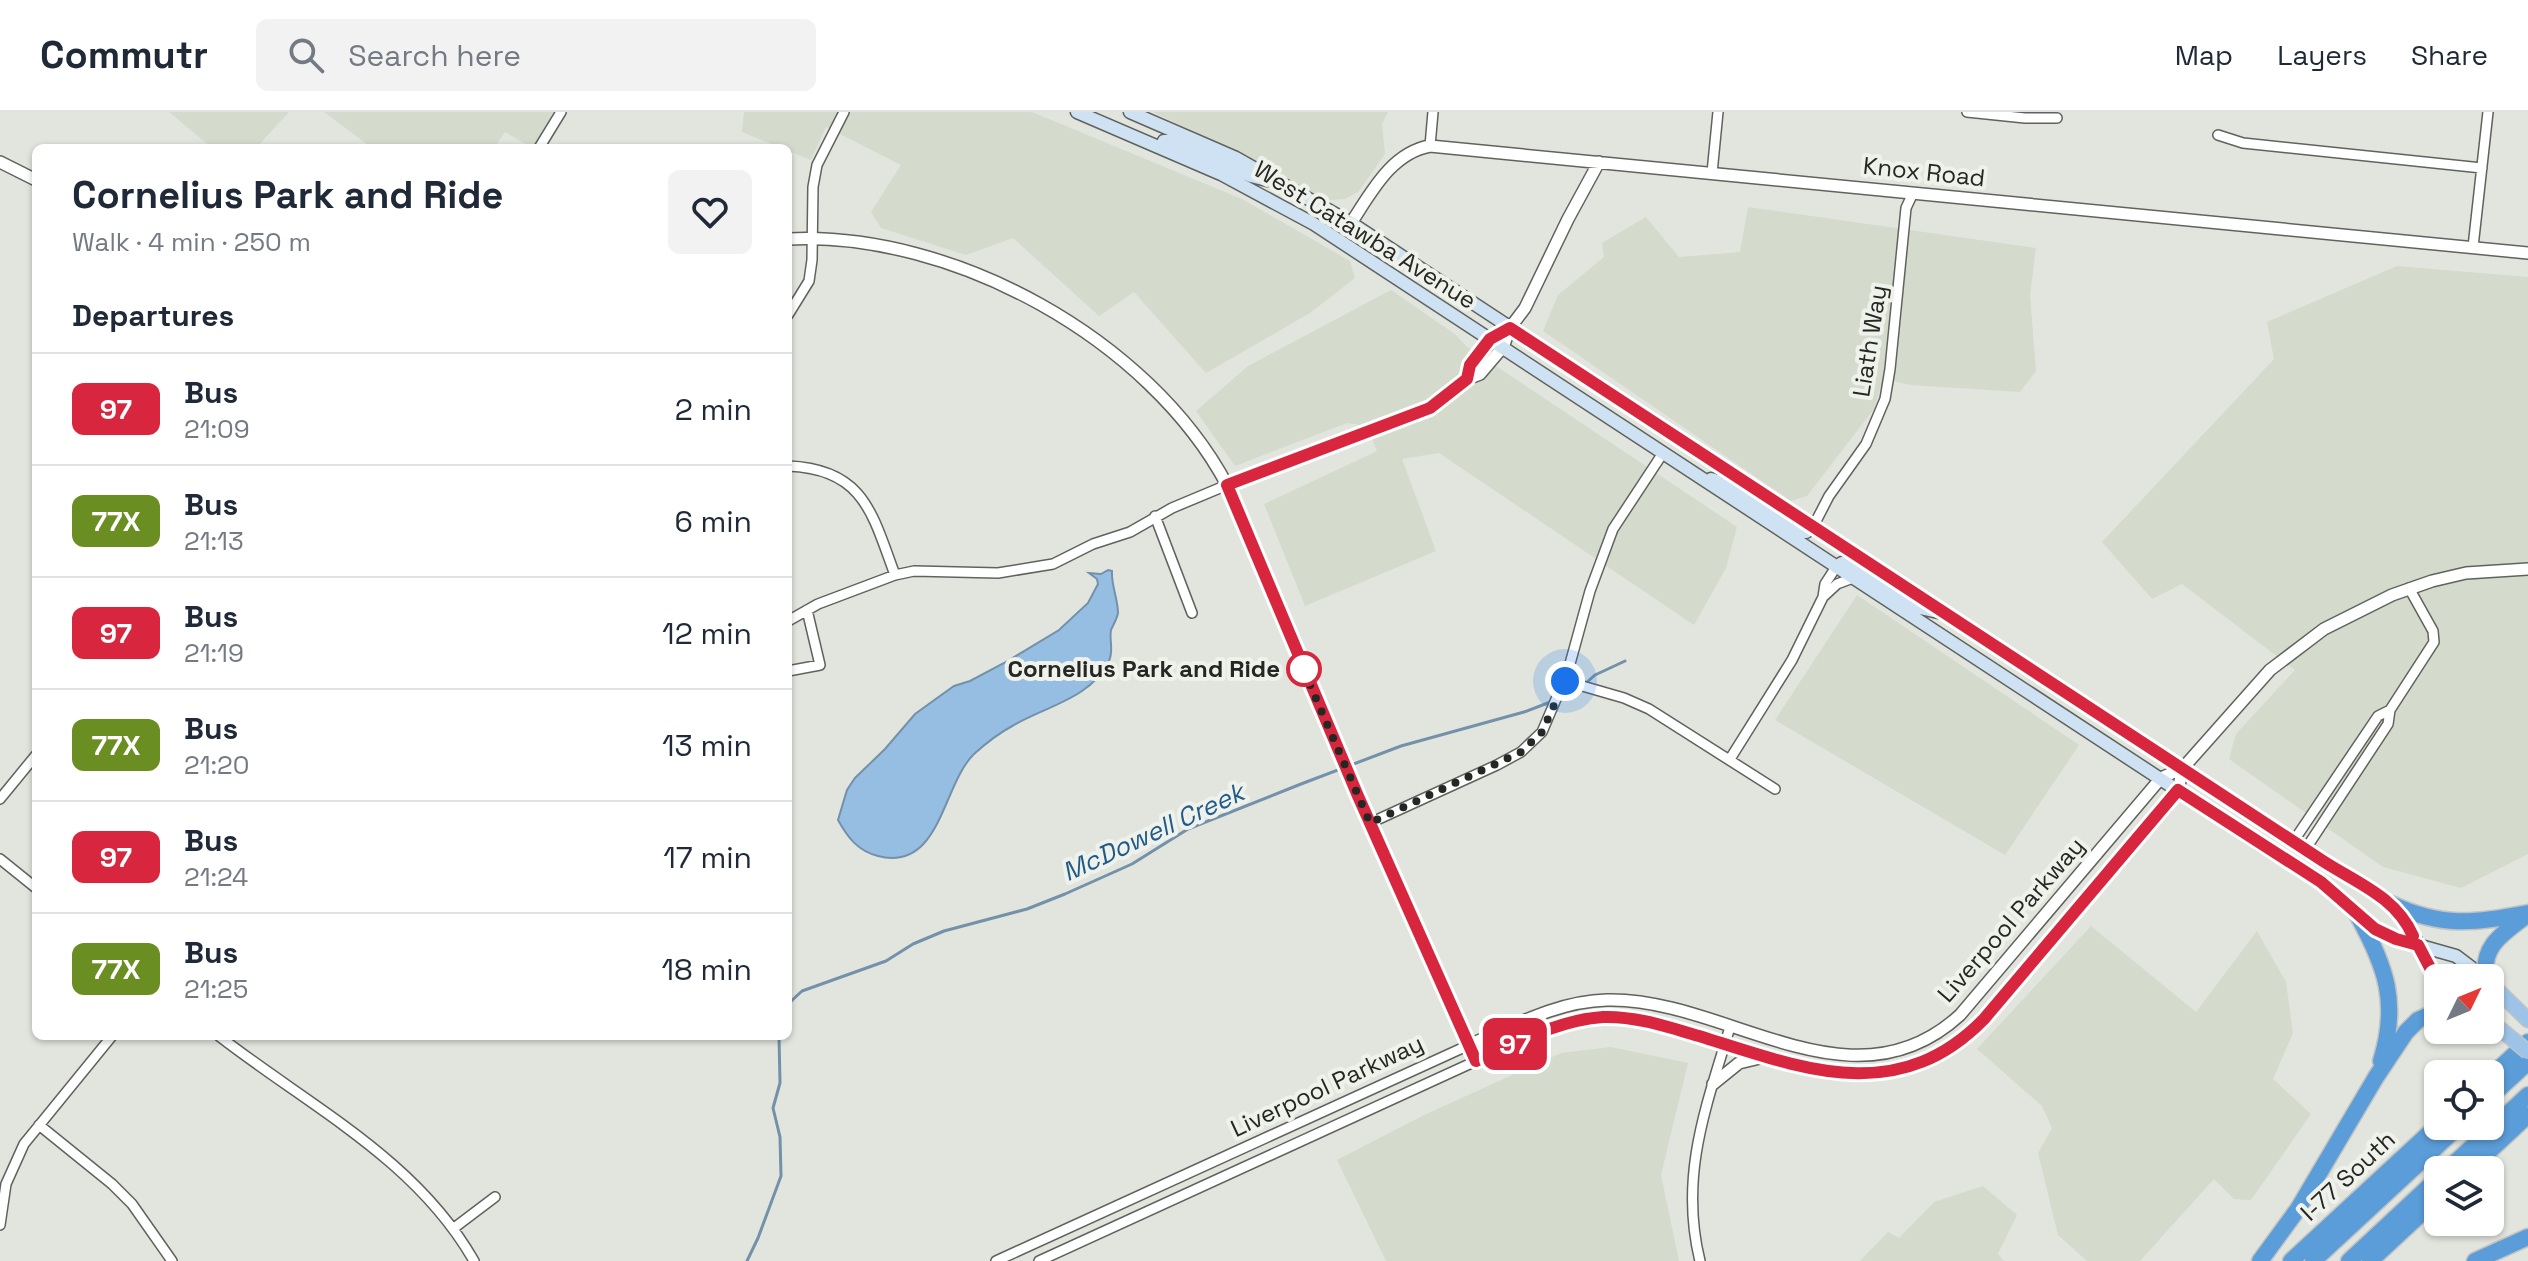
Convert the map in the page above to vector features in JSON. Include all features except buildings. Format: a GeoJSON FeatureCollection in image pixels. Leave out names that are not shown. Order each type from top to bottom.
{"type":"FeatureCollection","features":[{"type":"Feature","properties":{"kind":"highway"},"geometry":{"type":"LineString","coordinates":[[2391,904],[2427,918],[2454,923],[2528,914]]}},
{"type":"Feature","properties":{"kind":"highway"},"geometry":{"type":"LineString","coordinates":[[2485,964],[2490,947],[2497,938],[2528,914]]}},
{"type":"Feature","properties":{"kind":"highway"},"geometry":{"type":"LineString","coordinates":[[2358,916],[2381,962],[2389,989],[2389,1026],[2376,1077]]}},
{"type":"Feature","properties":{"kind":"highway"},"geometry":{"type":"LineString","coordinates":[[2260,1261],[2298,1209],[2376,1077],[2412,1026],[2424,1016]]}},
{"type":"Feature","properties":{"kind":"highway"},"geometry":{"type":"LineString","coordinates":[[2504,1064],[2528,1042]]}},
{"type":"Feature","properties":{"kind":"highway"},"geometry":{"type":"LineString","coordinates":[[2504,1084],[2528,1062]]}},
{"type":"Feature","properties":{"kind":"highway"},"geometry":{"type":"LineString","coordinates":[[2462,1156],[2528,1095]]}},
{"type":"Feature","properties":{"kind":"highway"},"geometry":{"type":"LineString","coordinates":[[2484,1156],[2528,1115]]}},
{"type":"Feature","properties":{"kind":"highway","name":"I-77 South"},"geometry":{"type":"LineString","coordinates":[[2291,1261],[2424,1138]]}},
{"type":"Feature","properties":{"kind":"highway"},"geometry":{"type":"LineString","coordinates":[[2313,1261],[2444,1140]]}},
{"type":"Feature","properties":{"kind":"highway"},"geometry":{"type":"LineString","coordinates":[[2349,1261],[2424,1191]]}},
{"type":"Feature","properties":{"kind":"highway"},"geometry":{"type":"LineString","coordinates":[[2370,1261],[2424,1211]]}},
{"type":"Feature","properties":{"kind":"highway"},"geometry":{"type":"LineString","coordinates":[[2475,1261],[2528,1237]]}},
{"type":"Feature","properties":{"kind":"main road","name":"West Catawba Avenue"},"geometry":{"type":"LineString","coordinates":[[1077,112],[1221,174],[1314,224],[2321,882],[2358,916],[2386,935],[2456,956],[2467,964]]}},
{"type":"Feature","properties":{"kind":"main road","name":"West Catawba Avenue"},"geometry":{"type":"LineString","coordinates":[[1130,112],[1236,158],[1351,223],[2391,904],[2405,921],[2428,964]]}},
{"type":"Feature","properties":{"kind":"main road"},"geometry":{"type":"LineString","coordinates":[[1161,147],[1168,140],[1251,176],[1282,183]]}},
{"type":"Feature","properties":{"kind":"main road"},"geometry":{"type":"LineString","coordinates":[[1693,472],[1727,484],[1801,532],[1813,527]]}},
{"type":"Feature","properties":{"kind":"main road"},"geometry":{"type":"LineString","coordinates":[[1836,567],[1842,563],[1848,564],[1920,608],[1945,613]]}},
{"type":"Feature","properties":{"kind":"main road"},"geometry":{"type":"LineString","coordinates":[[2504,997],[2523,1016]]}},
{"type":"Feature","properties":{"kind":"main road"},"geometry":{"type":"LineString","coordinates":[[2504,1032],[2528,1052]]}},
{"type":"Feature","properties":{"kind":"street"},"geometry":{"type":"LineString","coordinates":[[541,144],[561,112]]}},
{"type":"Feature","properties":{"kind":"street"},"geometry":{"type":"LineString","coordinates":[[792,309],[809,281],[817,165],[844,112]]}},
{"type":"Feature","properties":{"kind":"street"},"geometry":{"type":"LineString","coordinates":[[1351,223],[1394,164],[1417,148],[1430,146],[1433,112]]}},
{"type":"Feature","properties":{"kind":"street"},"geometry":{"type":"LineString","coordinates":[[1712,173],[1718,112]]}},
{"type":"Feature","properties":{"kind":"street"},"geometry":{"type":"LineString","coordinates":[[1968,112],[2057,118]]}},
{"type":"Feature","properties":{"kind":"street"},"geometry":{"type":"LineString","coordinates":[[2473,247],[2488,112]]}},
{"type":"Feature","properties":{"kind":"street"},"geometry":{"type":"LineString","coordinates":[[2218,135],[2243,143],[2482,168]]}},
{"type":"Feature","properties":{"kind":"street","name":"Knox Road"},"geometry":{"type":"LineString","coordinates":[[1430,146],[2528,253]]}},
{"type":"Feature","properties":{"kind":"street"},"geometry":{"type":"LineString","coordinates":[[0,162],[32,178]]}},
{"type":"Feature","properties":{"kind":"street"},"geometry":{"type":"LineString","coordinates":[[792,619],[895,575],[929,570],[998,573],[1053,564],[1093,544],[1130,532],[1155,516],[1227,485],[1414,416],[1440,402],[1467,379],[1480,374],[1503,347],[1510,328],[1525,308],[1599,162]]}},
{"type":"Feature","properties":{"kind":"street","name":"Liath Way"},"geometry":{"type":"LineString","coordinates":[[1813,527],[1829,496],[1866,444],[1885,399],[1906,208],[1913,193]]}},
{"type":"Feature","properties":{"kind":"street"},"geometry":{"type":"LineString","coordinates":[[792,239],[813,238],[898,249],[978,273],[1041,305],[1106,348],[1152,388],[1203,446],[1227,485],[1370,823],[1476,1061]]}},
{"type":"Feature","properties":{"kind":"street"},"geometry":{"type":"LineString","coordinates":[[1467,379],[1470,365],[1490,339],[1510,328]]}},
{"type":"Feature","properties":{"kind":"street"},"geometry":{"type":"LineString","coordinates":[[1370,823],[1521,752],[1542,732],[1565,681],[1590,591],[1613,529],[1663,453]]}},
{"type":"Feature","properties":{"kind":"street"},"geometry":{"type":"LineString","coordinates":[[792,467],[828,472],[856,490],[895,575]]}},
{"type":"Feature","properties":{"kind":"street"},"geometry":{"type":"LineString","coordinates":[[1155,516],[1192,613]]}},
{"type":"Feature","properties":{"kind":"street"},"geometry":{"type":"LineString","coordinates":[[1730,759],[1792,660],[1823,597],[1825,584],[1836,567]]}},
{"type":"Feature","properties":{"kind":"street"},"geometry":{"type":"LineString","coordinates":[[2178,790],[2183,768],[2280,661],[2324,629],[2409,588],[2466,573],[2528,569]]}},
{"type":"Feature","properties":{"kind":"street"},"geometry":{"type":"LineString","coordinates":[[1823,597],[1837,584],[1853,578]]}},
{"type":"Feature","properties":{"kind":"street"},"geometry":{"type":"LineString","coordinates":[[2305,850],[2388,724],[2390,710],[2434,642],[2433,631],[2409,588]]}},
{"type":"Feature","properties":{"kind":"street"},"geometry":{"type":"LineString","coordinates":[[792,670],[820,665],[807,610]]}},
{"type":"Feature","properties":{"kind":"street"},"geometry":{"type":"LineString","coordinates":[[1565,681],[1624,698],[1649,709],[1775,789]]}},
{"type":"Feature","properties":{"kind":"street"},"geometry":{"type":"LineString","coordinates":[[2293,842],[2378,716],[2390,710]]}},
{"type":"Feature","properties":{"kind":"street"},"geometry":{"type":"LineString","coordinates":[[0,799],[32,760]]}},
{"type":"Feature","properties":{"kind":"street","name":"Liverpool Parkway"},"geometry":{"type":"LineString","coordinates":[[996,1261],[1469,1045],[1538,1015],[1571,1005],[1608,1000],[1641,1002],[1814,1052],[1841,1056],[1889,1051],[1942,1031],[1974,1000],[2161,778],[2183,768]]}},
{"type":"Feature","properties":{"kind":"street","name":"Liverpool Parkway"},"geometry":{"type":"LineString","coordinates":[[1039,1261],[1559,1025],[1604,1017],[1655,1023],[1766,1057],[1828,1072],[1865,1074],[1915,1064],[1956,1044],[1984,1019],[2178,790]]}},
{"type":"Feature","properties":{"kind":"street"},"geometry":{"type":"LineString","coordinates":[[0,859],[32,885]]}},
{"type":"Feature","properties":{"kind":"street"},"geometry":{"type":"LineString","coordinates":[[1700,1261],[1692,1202],[1693,1162],[1700,1123],[1730,1027]]}},
{"type":"Feature","properties":{"kind":"street"},"geometry":{"type":"LineString","coordinates":[[0,1225],[4,1193],[14,1163],[39,1125],[109,1040]]}},
{"type":"Feature","properties":{"kind":"street"},"geometry":{"type":"LineString","coordinates":[[225,1040],[390,1160],[428,1196],[454,1228],[474,1261]]}},
{"type":"Feature","properties":{"kind":"street"},"geometry":{"type":"LineString","coordinates":[[1713,1084],[1739,1063],[1766,1057]]}},
{"type":"Feature","properties":{"kind":"street"},"geometry":{"type":"LineString","coordinates":[[39,1125],[132,1204],[172,1261]]}},
{"type":"Feature","properties":{"kind":"street"},"geometry":{"type":"LineString","coordinates":[[454,1228],[495,1197]]}},
{"type":"Feature","properties":{"kind":"shaded area"},"geometry":{"type":"Polygon","coordinates":[[[169,112],[289,112],[260,144],[207,144],[169,112]]]}},
{"type":"Feature","properties":{"kind":"shaded area"},"geometry":{"type":"Polygon","coordinates":[[[324,112],[555,112],[534,144],[526,144],[505,132],[497,144],[367,144],[324,112]]]}},
{"type":"Feature","properties":{"kind":"shaded area"},"geometry":{"type":"Polygon","coordinates":[[[744,112],[1032,112],[1242,199],[1350,261],[1355,278],[1310,313],[1206,373],[1134,292],[1099,316],[1013,238],[966,255],[881,228],[871,212],[901,165],[826,127],[811,160],[792,153],[792,144],[771,144],[742,132],[744,112]]]}},
{"type":"Feature","properties":{"kind":"shaded area"},"geometry":{"type":"Polygon","coordinates":[[[1153,112],[1388,112],[1382,124],[1385,154],[1358,192],[1345,199],[1329,200],[1153,112]]]}},
{"type":"Feature","properties":{"kind":"shaded area"},"geometry":{"type":"Polygon","coordinates":[[[1748,207],[2036,248],[2030,295],[2036,371],[2020,392],[1911,385],[1883,379],[1874,409],[1807,496],[1791,501],[1543,331],[1558,295],[1604,257],[1602,243],[1646,217],[1679,257],[1740,252],[1748,207]]]}},
{"type":"Feature","properties":{"kind":"shaded area"},"geometry":{"type":"Polygon","coordinates":[[[2397,266],[2528,277],[2528,854],[2461,888],[2383,867],[2229,759],[2236,734],[2295,670],[2182,584],[2152,599],[2102,542],[2274,359],[2267,322],[2397,266]]]}},
{"type":"Feature","properties":{"kind":"shaded area"},"geometry":{"type":"Polygon","coordinates":[[[1391,290],[1456,335],[1466,346],[1737,527],[1726,568],[1694,625],[1439,453],[1402,459],[1436,551],[1305,606],[1264,504],[1377,451],[1367,426],[1347,423],[1235,466],[1196,411],[1248,366],[1391,290]]]}},
{"type":"Feature","properties":{"kind":"shaded area"},"geometry":{"type":"Polygon","coordinates":[[[1857,595],[2079,745],[2005,855],[1775,720],[1857,595]]]}},
{"type":"Feature","properties":{"kind":"shaded area"},"geometry":{"type":"Polygon","coordinates":[[[2091,926],[2196,1012],[2257,931],[2286,982],[2293,1033],[2273,1079],[2311,1114],[2251,1200],[2234,1199],[2214,1179],[2140,1261],[2087,1261],[2058,1235],[2038,1153],[2052,1128],[2042,1106],[1977,1049],[2091,926]]]}},
{"type":"Feature","properties":{"kind":"shaded area"},"geometry":{"type":"Polygon","coordinates":[[[1611,1047],[1688,1063],[1661,1175],[1679,1261],[1386,1261],[1337,1160],[1422,1116],[1561,1053],[1611,1047]]]}},
{"type":"Feature","properties":{"kind":"shaded area"},"geometry":{"type":"Polygon","coordinates":[[[1983,1186],[2017,1215],[1998,1254],[2004,1261],[1860,1261],[1888,1232],[1899,1238],[1934,1202],[1983,1186]]]}},
{"type":"Feature","properties":{"kind":"water"},"geometry":{"type":"Polygon","coordinates":[[[1112,571],[1118,613],[1111,630],[1109,661],[1101,674],[1080,692],[1009,728],[974,754],[954,785],[938,823],[928,839],[915,851],[899,857],[878,856],[854,843],[838,820],[847,790],[855,778],[915,714],[954,686],[1006,662],[1059,630],[1088,603],[1098,584],[1089,573],[1101,574],[1112,571]]]}},
{"type":"Feature","properties":{"kind":"waterway","name":"McDowell Creek"},"geometry":{"type":"LineString","coordinates":[[1560,698],[1576,692],[1595,675],[1625,661]]}},
{"type":"Feature","properties":{"kind":"waterway","name":"McDowell Creek"},"geometry":{"type":"LineString","coordinates":[[792,1000],[802,991],[886,961],[913,944],[944,931],[1027,909],[1065,894],[1132,864],[1188,829],[1301,784],[1401,746],[1553,701]]}},
{"type":"Feature","properties":{"kind":"waterway","name":"McDowell Creek"},"geometry":{"type":"LineString","coordinates":[[747,1261],[781,1176],[780,1137],[773,1108],[780,1083],[779,1040]]}},
{"type":"Feature","properties":{"kind":"bus line","name":"97"},"geometry":{"type":"LineString","coordinates":[[2413,936],[2400,913],[2384,898],[1510,328],[1490,339],[1470,365],[1467,379],[1430,408],[1227,485],[1358,796],[1476,1061],[1559,1025],[1604,1017],[1655,1023],[1828,1072],[1865,1074],[1915,1064],[1938,1055],[1974,1030],[2178,790],[2321,882],[2375,929],[2418,945],[2426,964]]}},
{"type":"Feature","properties":{"kind":"place","name":"Cornelius Park and Ride"},"geometry":{"type":"Point","coordinates":[1304,669]}},
{"type":"Feature","properties":{"kind":"route"},"geometry":{"type":"LineString","coordinates":[[1304,669],[1301,664],[1370,823],[1521,752],[1542,732],[1565,681]]}}]}
